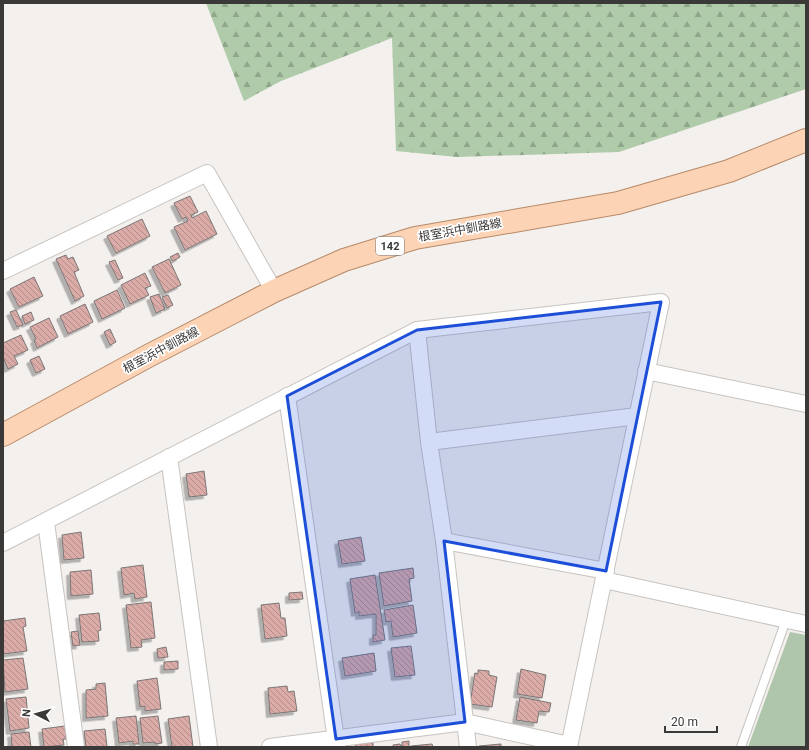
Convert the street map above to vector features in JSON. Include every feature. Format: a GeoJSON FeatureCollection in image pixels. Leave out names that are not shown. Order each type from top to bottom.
{"type":"FeatureCollection","features":[{"type":"Feature","properties":{"kind":"main road","name":"根室浜中釧路線"},"geometry":{"type":"LineString","coordinates":[[3,435],[150,355],[274,291],[344,260],[415,238],[618,203],[729,171],[806,140]]}},
{"type":"Feature","properties":{"kind":"street"},"geometry":{"type":"LineString","coordinates":[[3,271],[207,173],[274,291]]}},
{"type":"Feature","properties":{"kind":"street"},"geometry":{"type":"LineString","coordinates":[[3,543],[416,330],[661,302],[569,746],[465,722],[336,743],[270,747]]}},
{"type":"Feature","properties":{"kind":"street"},"geometry":{"type":"LineString","coordinates":[[416,330],[444,541],[468,747]]}},
{"type":"Feature","properties":{"kind":"street"},"geometry":{"type":"LineString","coordinates":[[646,370],[806,404]]}},
{"type":"Feature","properties":{"kind":"street"},"geometry":{"type":"LineString","coordinates":[[287,396],[336,743]]}},
{"type":"Feature","properties":{"kind":"street"},"geometry":{"type":"LineString","coordinates":[[430,442],[637,416]]}},
{"type":"Feature","properties":{"kind":"street"},"geometry":{"type":"LineString","coordinates":[[169,457],[209,747]]}},
{"type":"Feature","properties":{"kind":"street"},"geometry":{"type":"LineString","coordinates":[[46,522],[76,747]]}},
{"type":"Feature","properties":{"kind":"street"},"geometry":{"type":"LineString","coordinates":[[444,541],[605,576],[806,624]]}},
{"type":"Feature","properties":{"kind":"lane"},"geometry":{"type":"LineString","coordinates":[[740,747],[786,620]]}},
{"type":"Feature","properties":{"kind":"highlighted area"},"geometry":{"type":"Polygon","coordinates":[[[661,302],[606,571],[444,541],[465,722],[336,739],[287,396],[417,330],[661,302]]]}},
{"type":"Feature","properties":{"kind":"green space"},"geometry":{"type":"Polygon","coordinates":[[[206,3],[806,3],[806,89],[619,152],[457,157],[396,151],[392,38],[281,81],[244,101],[206,3]]]}},
{"type":"Feature","properties":{"kind":"green space"},"geometry":{"type":"Polygon","coordinates":[[[790,632],[806,635],[806,747],[748,747],[790,632]]]}},
{"type":"Feature","properties":{"kind":"building"},"geometry":{"type":"Polygon","coordinates":[[[190,196],[198,212],[191,215],[192,218],[206,211],[217,234],[185,250],[174,227],[188,221],[186,217],[182,219],[174,203],[190,196]]]}},
{"type":"Feature","properties":{"kind":"building"},"geometry":{"type":"Polygon","coordinates":[[[142,219],[150,236],[116,253],[107,236],[142,219]]]}},
{"type":"Feature","properties":{"kind":"building"},"geometry":{"type":"Polygon","coordinates":[[[178,253],[180,257],[173,261],[170,257],[178,253]]]}},
{"type":"Feature","properties":{"kind":"building"},"geometry":{"type":"Polygon","coordinates":[[[66,255],[68,259],[73,257],[79,270],[74,272],[84,296],[75,301],[56,259],[66,255]]]}},
{"type":"Feature","properties":{"kind":"building"},"geometry":{"type":"Polygon","coordinates":[[[169,259],[181,285],[165,293],[152,267],[169,259]]]}},
{"type":"Feature","properties":{"kind":"building"},"geometry":{"type":"Polygon","coordinates":[[[115,260],[123,278],[118,280],[109,262],[115,260]]]}},
{"type":"Feature","properties":{"kind":"building"},"geometry":{"type":"Polygon","coordinates":[[[145,273],[151,286],[145,288],[149,295],[130,304],[121,285],[145,273]]]}},
{"type":"Feature","properties":{"kind":"building"},"geometry":{"type":"Polygon","coordinates":[[[34,277],[43,296],[19,307],[10,289],[34,277]]]}},
{"type":"Feature","properties":{"kind":"building"},"geometry":{"type":"Polygon","coordinates":[[[117,290],[125,308],[102,319],[94,301],[117,290]]]}},
{"type":"Feature","properties":{"kind":"building"},"geometry":{"type":"Polygon","coordinates":[[[159,294],[165,309],[156,313],[150,297],[159,294]]]}},
{"type":"Feature","properties":{"kind":"building"},"geometry":{"type":"Polygon","coordinates":[[[168,295],[173,305],[167,308],[162,297],[168,295]]]}},
{"type":"Feature","properties":{"kind":"building"},"geometry":{"type":"Polygon","coordinates":[[[85,304],[93,322],[68,334],[60,316],[85,304]]]}},
{"type":"Feature","properties":{"kind":"building"},"geometry":{"type":"Polygon","coordinates":[[[16,310],[23,325],[17,327],[10,312],[16,310]]]}},
{"type":"Feature","properties":{"kind":"building"},"geometry":{"type":"Polygon","coordinates":[[[31,312],[34,320],[25,324],[22,316],[31,312]]]}},
{"type":"Feature","properties":{"kind":"building"},"geometry":{"type":"Polygon","coordinates":[[[49,318],[58,337],[37,348],[34,340],[36,339],[30,327],[49,318]]]}},
{"type":"Feature","properties":{"kind":"building"},"geometry":{"type":"Polygon","coordinates":[[[110,329],[116,342],[110,345],[104,332],[110,329]]]}},
{"type":"Feature","properties":{"kind":"building"},"geometry":{"type":"Polygon","coordinates":[[[21,335],[28,350],[14,356],[18,364],[8,369],[3,357],[3,343],[21,335]]]}},
{"type":"Feature","properties":{"kind":"building"},"geometry":{"type":"Polygon","coordinates":[[[39,356],[45,369],[36,373],[30,360],[39,356]]]}},
{"type":"Feature","properties":{"kind":"building"},"geometry":{"type":"Polygon","coordinates":[[[204,471],[207,495],[189,497],[186,474],[204,471]]]}},
{"type":"Feature","properties":{"kind":"building"},"geometry":{"type":"Polygon","coordinates":[[[81,532],[84,558],[64,560],[62,535],[81,532]]]}},
{"type":"Feature","properties":{"kind":"building"},"geometry":{"type":"Polygon","coordinates":[[[361,537],[365,561],[342,564],[338,541],[361,537]]]}},
{"type":"Feature","properties":{"kind":"building"},"geometry":{"type":"Polygon","coordinates":[[[143,565],[147,597],[135,599],[134,593],[124,595],[121,568],[143,565]]]}},
{"type":"Feature","properties":{"kind":"building"},"geometry":{"type":"Polygon","coordinates":[[[413,568],[414,578],[409,579],[412,601],[384,606],[379,573],[413,568]]]}},
{"type":"Feature","properties":{"kind":"building"},"geometry":{"type":"Polygon","coordinates":[[[91,570],[93,594],[71,596],[70,572],[91,570]]]}},
{"type":"Feature","properties":{"kind":"building"},"geometry":{"type":"Polygon","coordinates":[[[375,575],[385,640],[373,642],[373,635],[376,635],[376,614],[359,616],[359,612],[355,613],[350,579],[375,575]]]}},
{"type":"Feature","properties":{"kind":"building"},"geometry":{"type":"Polygon","coordinates":[[[302,592],[303,599],[289,600],[289,593],[302,592]]]}},
{"type":"Feature","properties":{"kind":"building"},"geometry":{"type":"Polygon","coordinates":[[[151,602],[155,638],[141,640],[142,647],[131,648],[126,605],[151,602]]]}},
{"type":"Feature","properties":{"kind":"building"},"geometry":{"type":"Polygon","coordinates":[[[279,603],[281,618],[285,618],[287,636],[265,639],[261,605],[279,603]]]}},
{"type":"Feature","properties":{"kind":"building"},"geometry":{"type":"Polygon","coordinates":[[[413,605],[417,633],[393,637],[391,621],[386,622],[384,610],[413,605]]]}},
{"type":"Feature","properties":{"kind":"building"},"geometry":{"type":"Polygon","coordinates":[[[99,613],[101,630],[98,631],[99,641],[82,642],[79,615],[99,613]]]}},
{"type":"Feature","properties":{"kind":"building"},"geometry":{"type":"Polygon","coordinates":[[[25,618],[26,626],[23,627],[27,651],[3,654],[3,621],[25,618]]]}},
{"type":"Feature","properties":{"kind":"building"},"geometry":{"type":"Polygon","coordinates":[[[78,631],[80,645],[73,646],[71,632],[78,631]]]}},
{"type":"Feature","properties":{"kind":"building"},"geometry":{"type":"Polygon","coordinates":[[[411,646],[415,675],[395,677],[391,648],[411,646]]]}},
{"type":"Feature","properties":{"kind":"building"},"geometry":{"type":"Polygon","coordinates":[[[166,647],[168,657],[158,658],[157,649],[166,647]]]}},
{"type":"Feature","properties":{"kind":"building"},"geometry":{"type":"Polygon","coordinates":[[[374,653],[376,671],[345,676],[342,658],[374,653]]]}},
{"type":"Feature","properties":{"kind":"building"},"geometry":{"type":"Polygon","coordinates":[[[23,658],[28,689],[5,692],[3,660],[23,658]]]}},
{"type":"Feature","properties":{"kind":"building"},"geometry":{"type":"Polygon","coordinates":[[[178,661],[178,669],[164,670],[164,662],[178,661]]]}},
{"type":"Feature","properties":{"kind":"building"},"geometry":{"type":"Polygon","coordinates":[[[521,669],[546,675],[542,698],[517,694],[521,669]]]}},
{"type":"Feature","properties":{"kind":"building"},"geometry":{"type":"Polygon","coordinates":[[[478,670],[489,671],[489,675],[497,677],[492,707],[470,704],[475,673],[478,674],[478,670]]]}},
{"type":"Feature","properties":{"kind":"building"},"geometry":{"type":"Polygon","coordinates":[[[157,678],[161,709],[145,711],[145,706],[140,707],[137,681],[157,678]]]}},
{"type":"Feature","properties":{"kind":"building"},"geometry":{"type":"Polygon","coordinates":[[[105,683],[108,716],[86,718],[86,690],[96,689],[96,684],[105,683]]]}},
{"type":"Feature","properties":{"kind":"building"},"geometry":{"type":"Polygon","coordinates":[[[287,686],[288,692],[294,691],[297,711],[270,714],[268,688],[287,686]]]}},
{"type":"Feature","properties":{"kind":"building"},"geometry":{"type":"Polygon","coordinates":[[[26,697],[29,728],[10,731],[6,699],[26,697]]]}},
{"type":"Feature","properties":{"kind":"building"},"geometry":{"type":"Polygon","coordinates":[[[520,697],[551,703],[549,712],[539,711],[537,723],[516,720],[520,697]]]}},
{"type":"Feature","properties":{"kind":"building"},"geometry":{"type":"Polygon","coordinates":[[[136,716],[139,744],[133,744],[133,741],[119,743],[116,718],[136,716]]]}},
{"type":"Feature","properties":{"kind":"building"},"geometry":{"type":"Polygon","coordinates":[[[158,716],[162,743],[143,743],[140,718],[158,716]]]}},
{"type":"Feature","properties":{"kind":"building"},"geometry":{"type":"Polygon","coordinates":[[[189,716],[193,747],[172,747],[168,719],[189,716]]]}},
{"type":"Feature","properties":{"kind":"building"},"geometry":{"type":"Polygon","coordinates":[[[65,726],[66,739],[63,739],[64,745],[44,747],[42,729],[65,726]]]}},
{"type":"Feature","properties":{"kind":"building"},"geometry":{"type":"Polygon","coordinates":[[[105,729],[107,747],[86,747],[84,731],[105,729]]]}},
{"type":"Feature","properties":{"kind":"building"},"geometry":{"type":"Polygon","coordinates":[[[29,732],[31,747],[12,747],[11,734],[29,732]]]}},
{"type":"Feature","properties":{"kind":"building"},"geometry":{"type":"Polygon","coordinates":[[[409,741],[409,747],[402,747],[402,742],[409,741]]]}},
{"type":"Feature","properties":{"kind":"building"},"geometry":{"type":"Polygon","coordinates":[[[373,742],[373,747],[356,747],[355,744],[373,742]]]}},
{"type":"Feature","properties":{"kind":"building"},"geometry":{"type":"Polygon","coordinates":[[[400,744],[401,747],[393,747],[393,745],[400,744]]]}},
{"type":"Feature","properties":{"kind":"building"},"geometry":{"type":"Polygon","coordinates":[[[432,744],[433,747],[411,747],[411,746],[432,744]]]}},
{"type":"Feature","properties":{"kind":"building"},"geometry":{"type":"Polygon","coordinates":[[[501,744],[501,747],[479,747],[479,746],[501,744]]]}}]}
